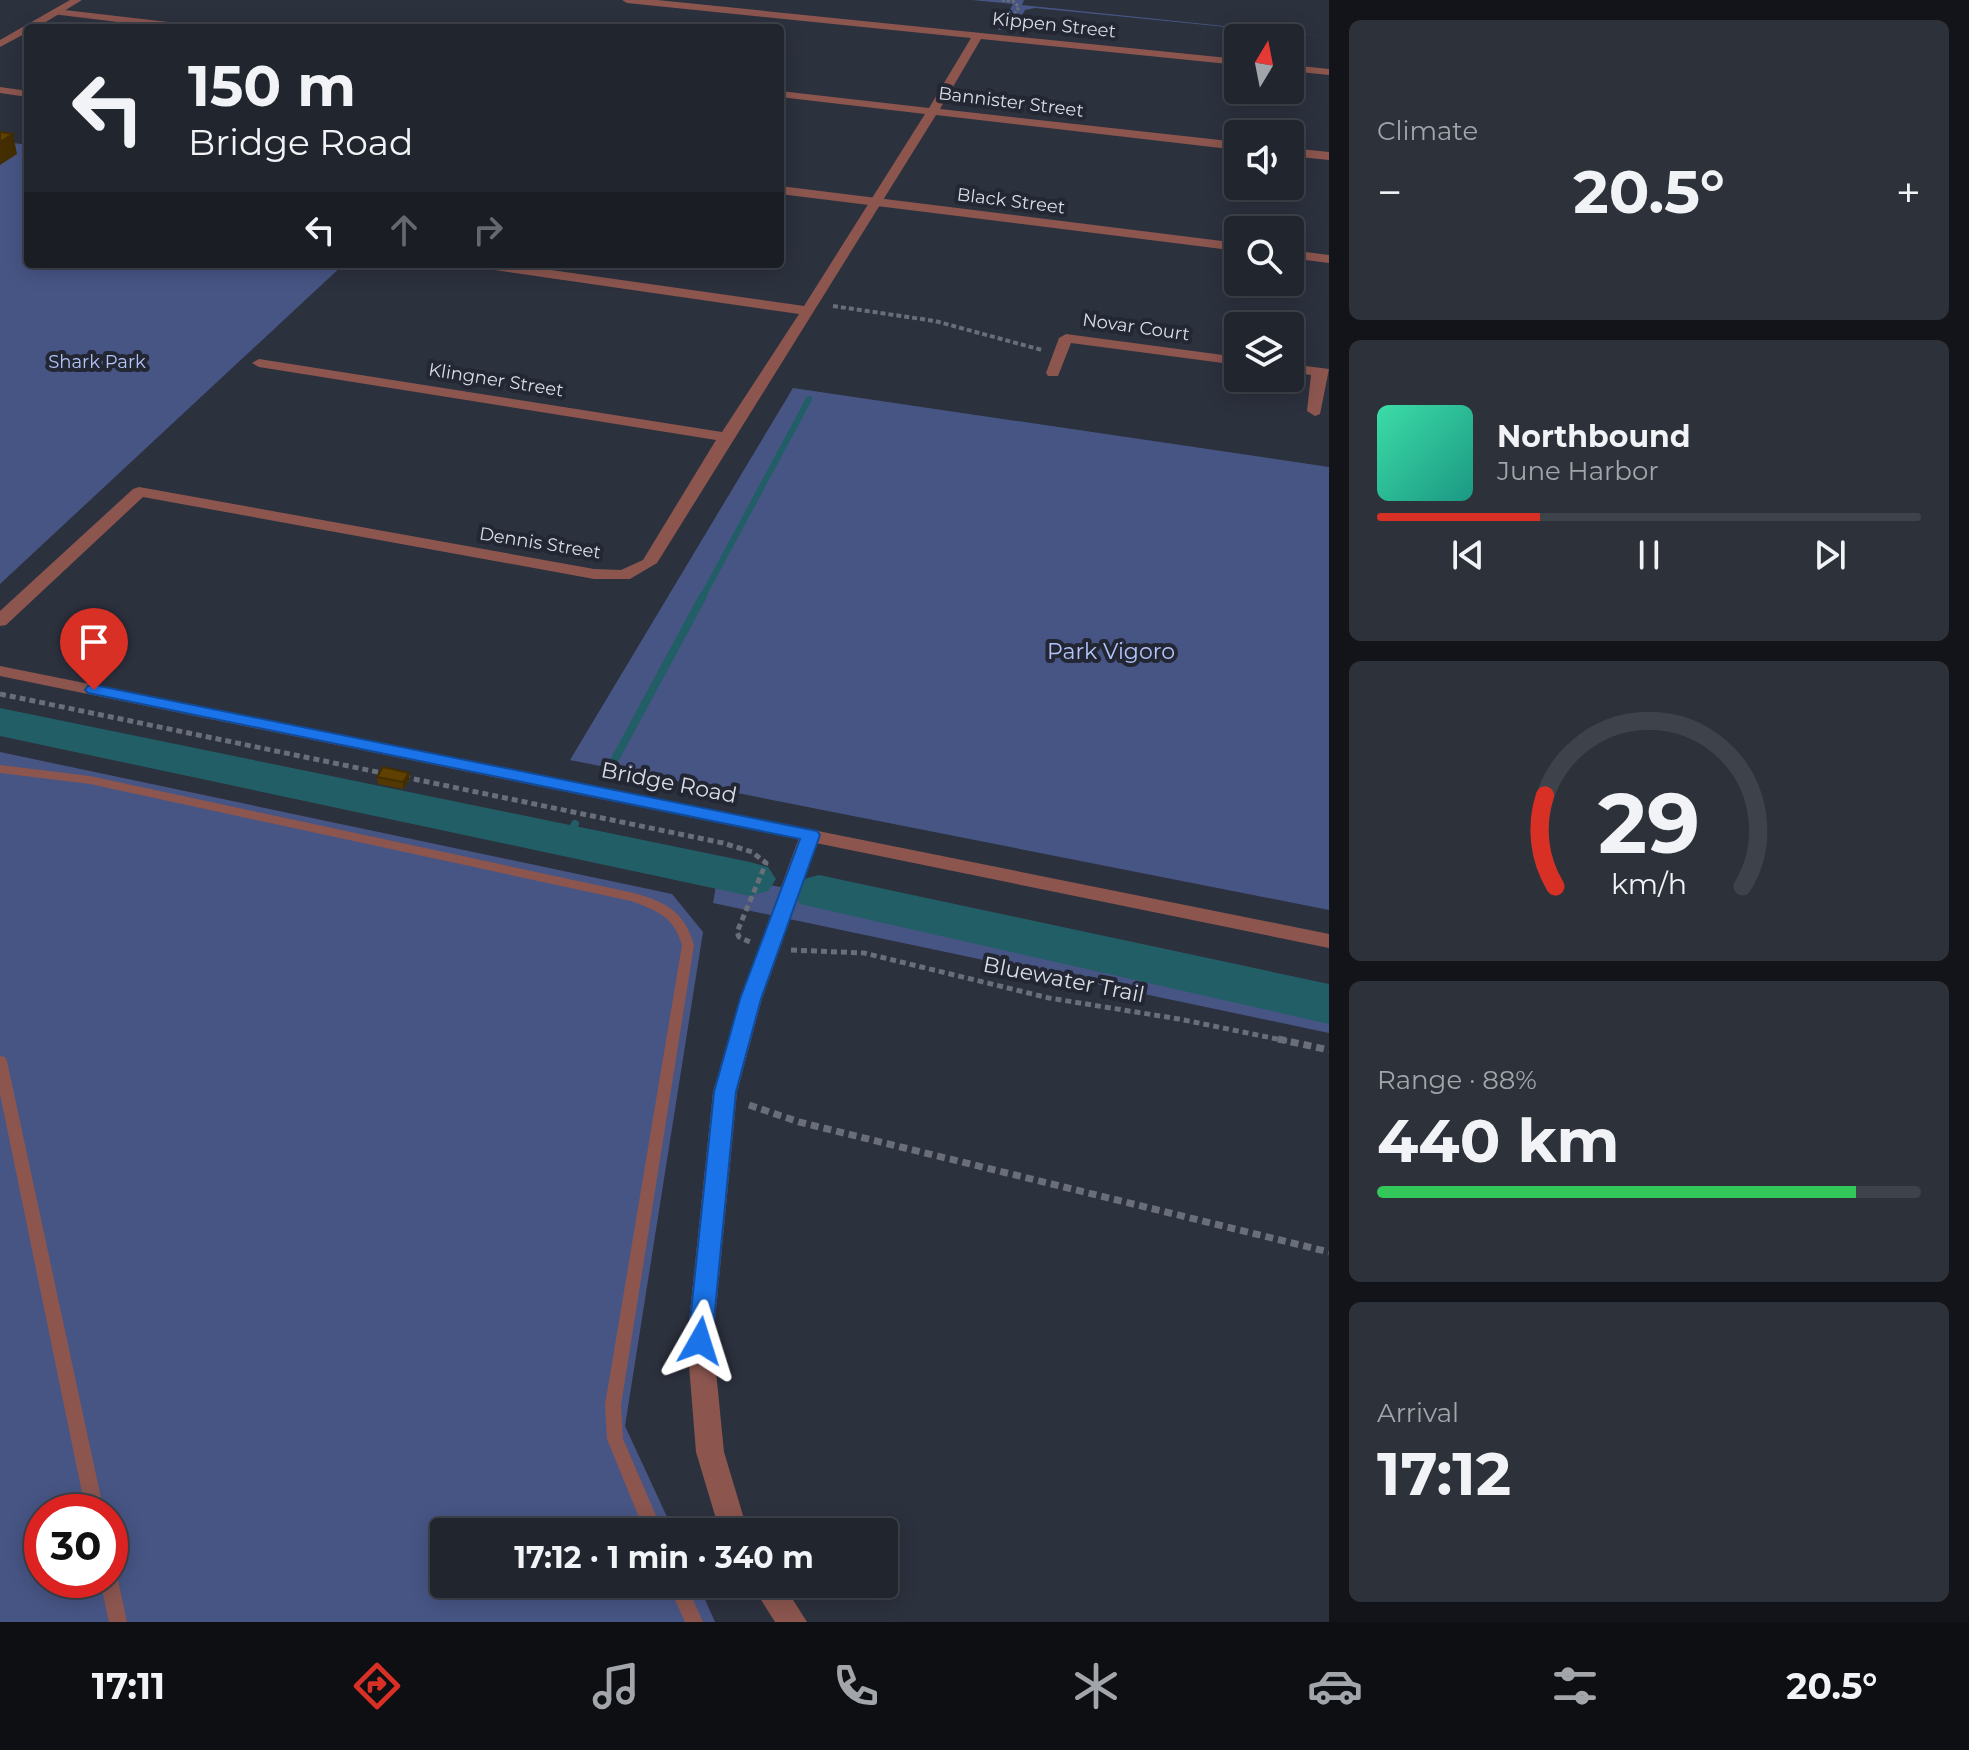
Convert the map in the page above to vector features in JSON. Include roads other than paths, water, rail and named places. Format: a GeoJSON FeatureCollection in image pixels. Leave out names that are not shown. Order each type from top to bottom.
{"type":"FeatureCollection","features":[{"type":"Feature","properties":{"kind":"street"},"geometry":{"type":"LineString","coordinates":[[35,24],[77,0]]}},
{"type":"Feature","properties":{"kind":"street","name":"Kippen Street"},"geometry":{"type":"LineString","coordinates":[[627,0],[1224,61]]}},
{"type":"Feature","properties":{"kind":"street"},"geometry":{"type":"LineString","coordinates":[[56,12],[160,24]]}},
{"type":"Feature","properties":{"kind":"street"},"geometry":{"type":"LineString","coordinates":[[0,44],[24,30]]}},
{"type":"Feature","properties":{"kind":"street","name":"Dennis Street"},"geometry":{"type":"LineString","coordinates":[[0,621],[139,492],[594,574],[624,575],[649,563],[726,437],[878,202],[978,36]]}},
{"type":"Feature","properties":{"kind":"street"},"geometry":{"type":"LineString","coordinates":[[1304,69],[1329,72]]}},
{"type":"Feature","properties":{"kind":"street"},"geometry":{"type":"LineString","coordinates":[[0,90],[24,93]]}},
{"type":"Feature","properties":{"kind":"street","name":"Bannister Street"},"geometry":{"type":"LineString","coordinates":[[784,94],[1224,144]]}},
{"type":"Feature","properties":{"kind":"street"},"geometry":{"type":"LineString","coordinates":[[1304,153],[1329,156]]}},
{"type":"Feature","properties":{"kind":"street","name":"Black Street"},"geometry":{"type":"LineString","coordinates":[[784,190],[1224,245]]}},
{"type":"Feature","properties":{"kind":"street"},"geometry":{"type":"LineString","coordinates":[[1304,256],[1329,259]]}},
{"type":"Feature","properties":{"kind":"street"},"geometry":{"type":"LineString","coordinates":[[512,268],[810,307]]}},
{"type":"Feature","properties":{"kind":"street","name":"Novar Court"},"geometry":{"type":"LineString","coordinates":[[1053,373],[1066,338],[1224,359]]}},
{"type":"Feature","properties":{"kind":"street","name":"Klingner Street"},"geometry":{"type":"LineString","coordinates":[[259,363],[726,437]]}},
{"type":"Feature","properties":{"kind":"street"},"geometry":{"type":"LineString","coordinates":[[1304,370],[1324,372],[1315,411]]}},
{"type":"Feature","properties":{"kind":"street","name":"Bridge Road"},"geometry":{"type":"LineString","coordinates":[[0,671],[1329,941]]}},
{"type":"Feature","properties":{"kind":"street"},"geometry":{"type":"LineString","coordinates":[[730,1518],[710,1452],[700,1341],[725,1096],[751,999],[810,835]]}},
{"type":"Feature","properties":{"kind":"street"},"geometry":{"type":"LineString","coordinates":[[776,1598],[792,1622]]}},
{"type":"Feature","properties":{"kind":"lane"},"geometry":{"type":"LineString","coordinates":[[0,769],[90,780],[634,897],[671,913],[684,926],[688,945],[613,1405],[615,1439],[648,1518]]}},
{"type":"Feature","properties":{"kind":"lane"},"geometry":{"type":"LineString","coordinates":[[0,1061],[91,1494]]}},
{"type":"Feature","properties":{"kind":"lane"},"geometry":{"type":"LineString","coordinates":[[113,1598],[118,1622]]}},
{"type":"Feature","properties":{"kind":"lane"},"geometry":{"type":"LineString","coordinates":[[683,1598],[694,1622]]}},
{"type":"Feature","properties":{"kind":"waterway"},"geometry":{"type":"LineString","coordinates":[[702,598],[809,399]]}},
{"type":"Feature","properties":{"kind":"waterway"},"geometry":{"type":"LineString","coordinates":[[614,761],[703,596]]}},
{"type":"Feature","properties":{"kind":"waterway"},"geometry":{"type":"LineString","coordinates":[[0,722],[750,879]]}},
{"type":"Feature","properties":{"kind":"waterway"},"geometry":{"type":"LineString","coordinates":[[566,841],[575,824]]}},
{"type":"Feature","properties":{"kind":"waterway"},"geometry":{"type":"LineString","coordinates":[[819,892],[1329,1004]]}},
{"type":"Feature","properties":{"kind":"park label","name":"Shark Park"},"geometry":{"type":"Point","coordinates":[97,362]}},
{"type":"Feature","properties":{"kind":"park label","name":"Park Vigoro"},"geometry":{"type":"Point","coordinates":[1111,651]}}]}
